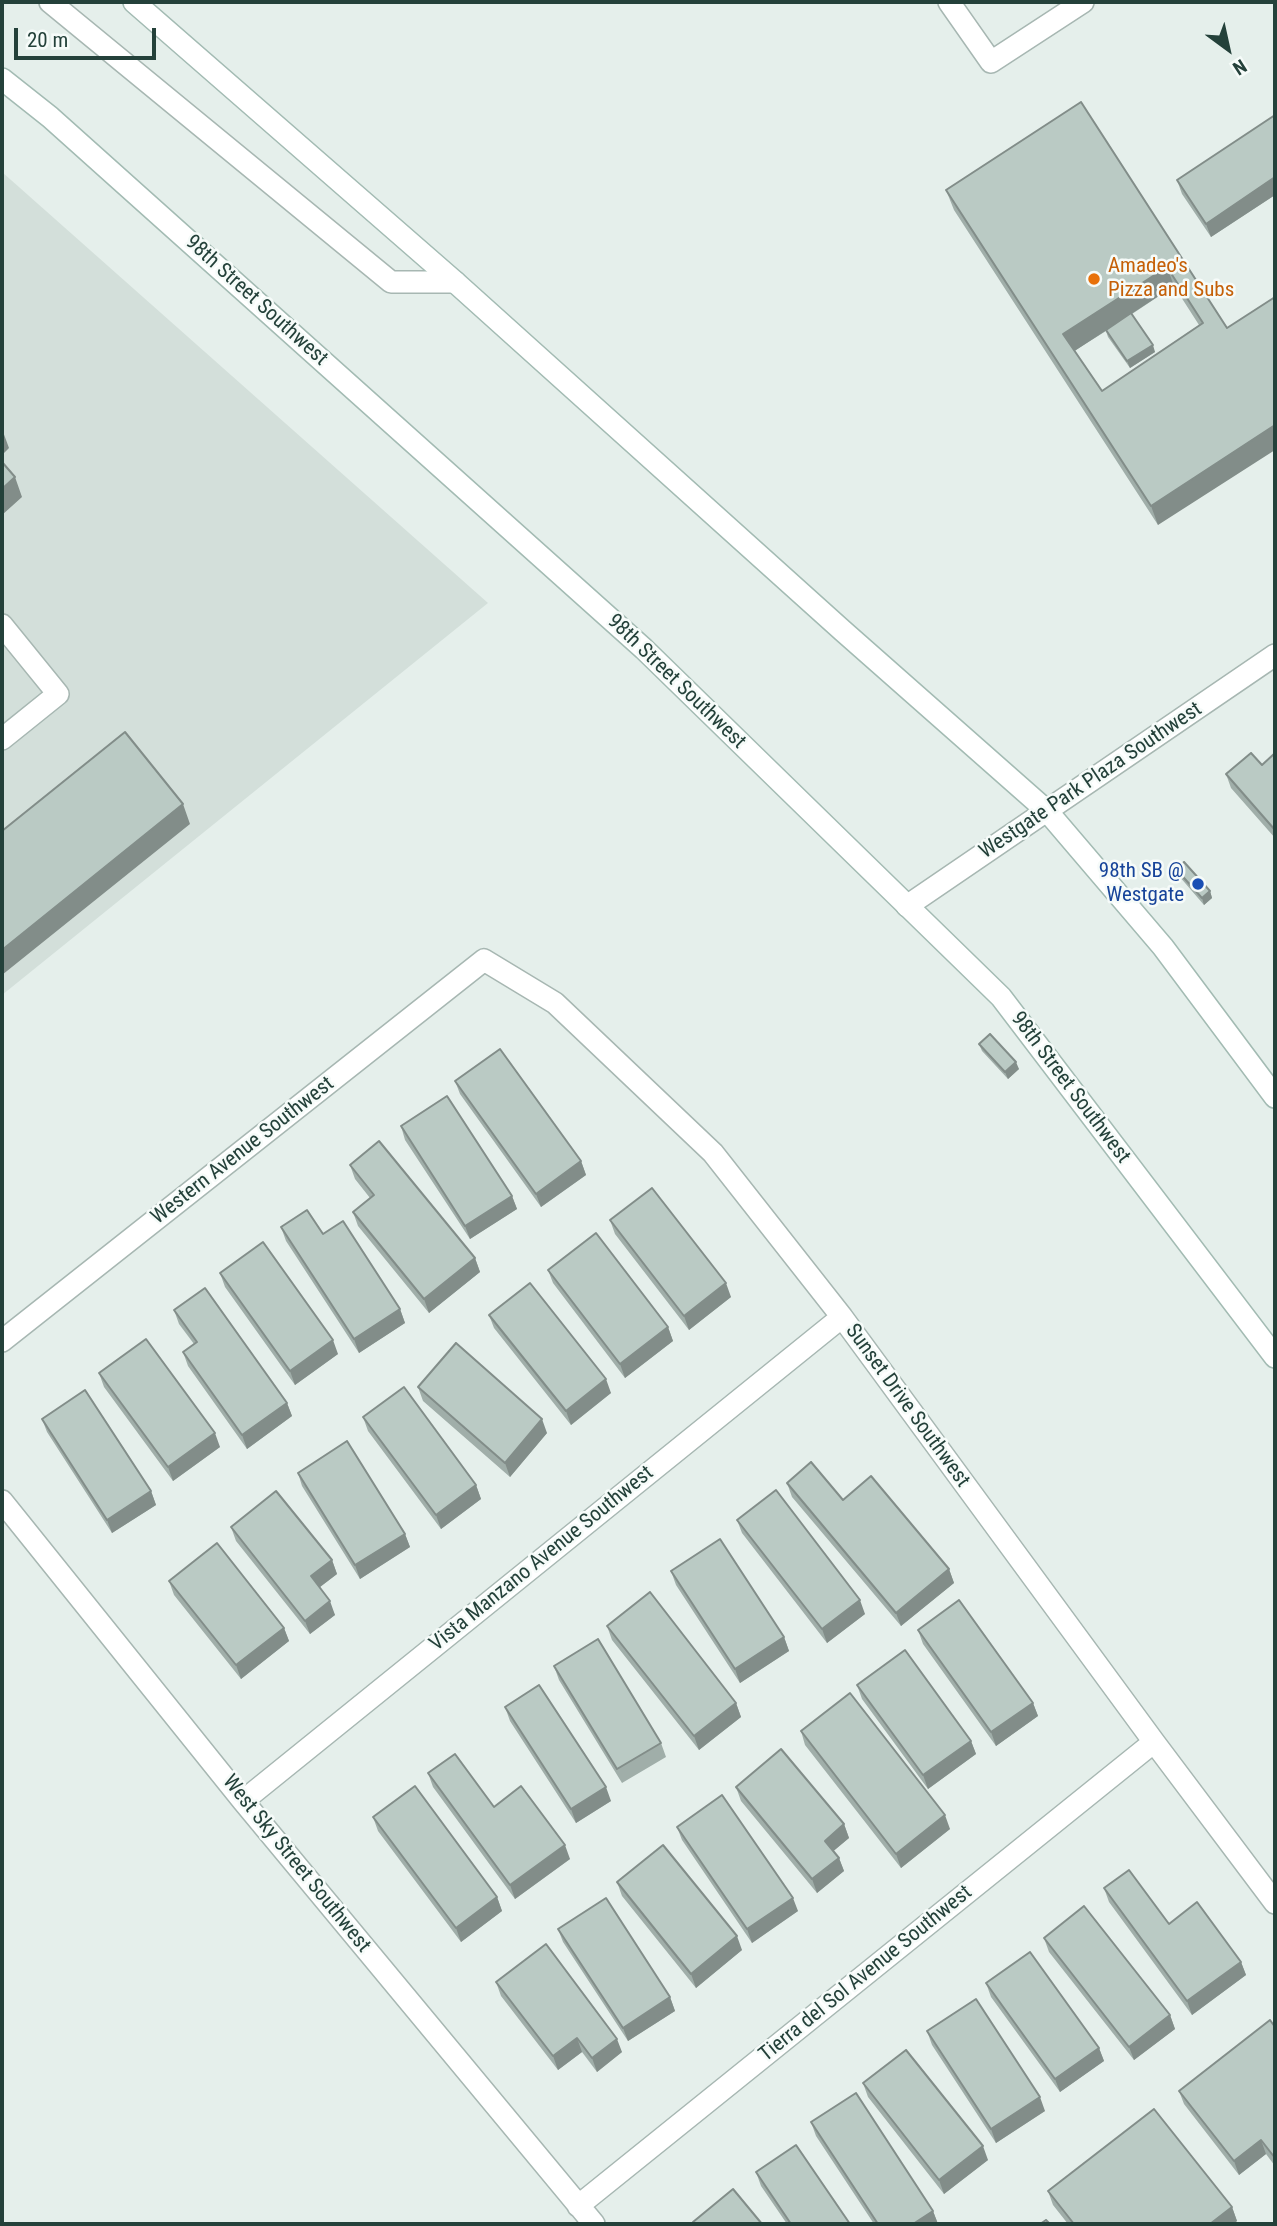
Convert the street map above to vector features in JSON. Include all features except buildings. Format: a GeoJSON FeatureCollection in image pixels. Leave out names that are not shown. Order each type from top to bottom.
{"type":"FeatureCollection","features":[{"type":"Feature","properties":{"kind":"street"},"geometry":{"type":"LineString","coordinates":[[50,2],[391,282],[455,282]]}},
{"type":"Feature","properties":{"kind":"street"},"geometry":{"type":"LineString","coordinates":[[134,2],[455,282],[1047,811],[1163,947],[1275,1097]]}},
{"type":"Feature","properties":{"kind":"street"},"geometry":{"type":"LineString","coordinates":[[949,2],[991,62],[1083,2]]}},
{"type":"Feature","properties":{"kind":"street","name":"98th Street Southwest"},"geometry":{"type":"LineString","coordinates":[[2,79],[50,117],[644,649],[1001,998],[1275,1357]]}},
{"type":"Feature","properties":{"kind":"street"},"geometry":{"type":"LineString","coordinates":[[2,625],[58,694],[2,739]]}},
{"type":"Feature","properties":{"kind":"street","name":"Westgate Park Plaza Southwest"},"geometry":{"type":"LineString","coordinates":[[907,906],[1275,655]]}},
{"type":"Feature","properties":{"kind":"street","name":"Sunset Drive Southwest"},"geometry":{"type":"LineString","coordinates":[[484,960],[555,1003],[713,1153],[842,1317],[1275,1903]]}},
{"type":"Feature","properties":{"kind":"street","name":"Western Avenue Southwest"},"geometry":{"type":"LineString","coordinates":[[2,1341],[484,960]]}},
{"type":"Feature","properties":{"kind":"street","name":"Vista Manzano Avenue Southwest"},"geometry":{"type":"LineString","coordinates":[[243,1801],[842,1317]]}},
{"type":"Feature","properties":{"kind":"street","name":"West Sky Street Southwest"},"geometry":{"type":"LineString","coordinates":[[2,1501],[243,1801],[594,2224]]}},
{"type":"Feature","properties":{"kind":"street","name":"Tierra del Sol Avenue Southwest"},"geometry":{"type":"LineString","coordinates":[[578,2206],[1154,1742]]}},
{"type":"Feature","properties":{"kind":"shaded area"},"geometry":{"type":"Polygon","coordinates":[[[2,172],[488,603],[2,995],[2,172]]]}},
{"type":"Feature","properties":{"kind":"place","name":"Amadeo's Pizza and Subs"},"geometry":{"type":"Point","coordinates":[1094,279]}},
{"type":"Feature","properties":{"kind":"place","name":"98th SB @ Westgate"},"geometry":{"type":"Point","coordinates":[1198,884]}}]}
